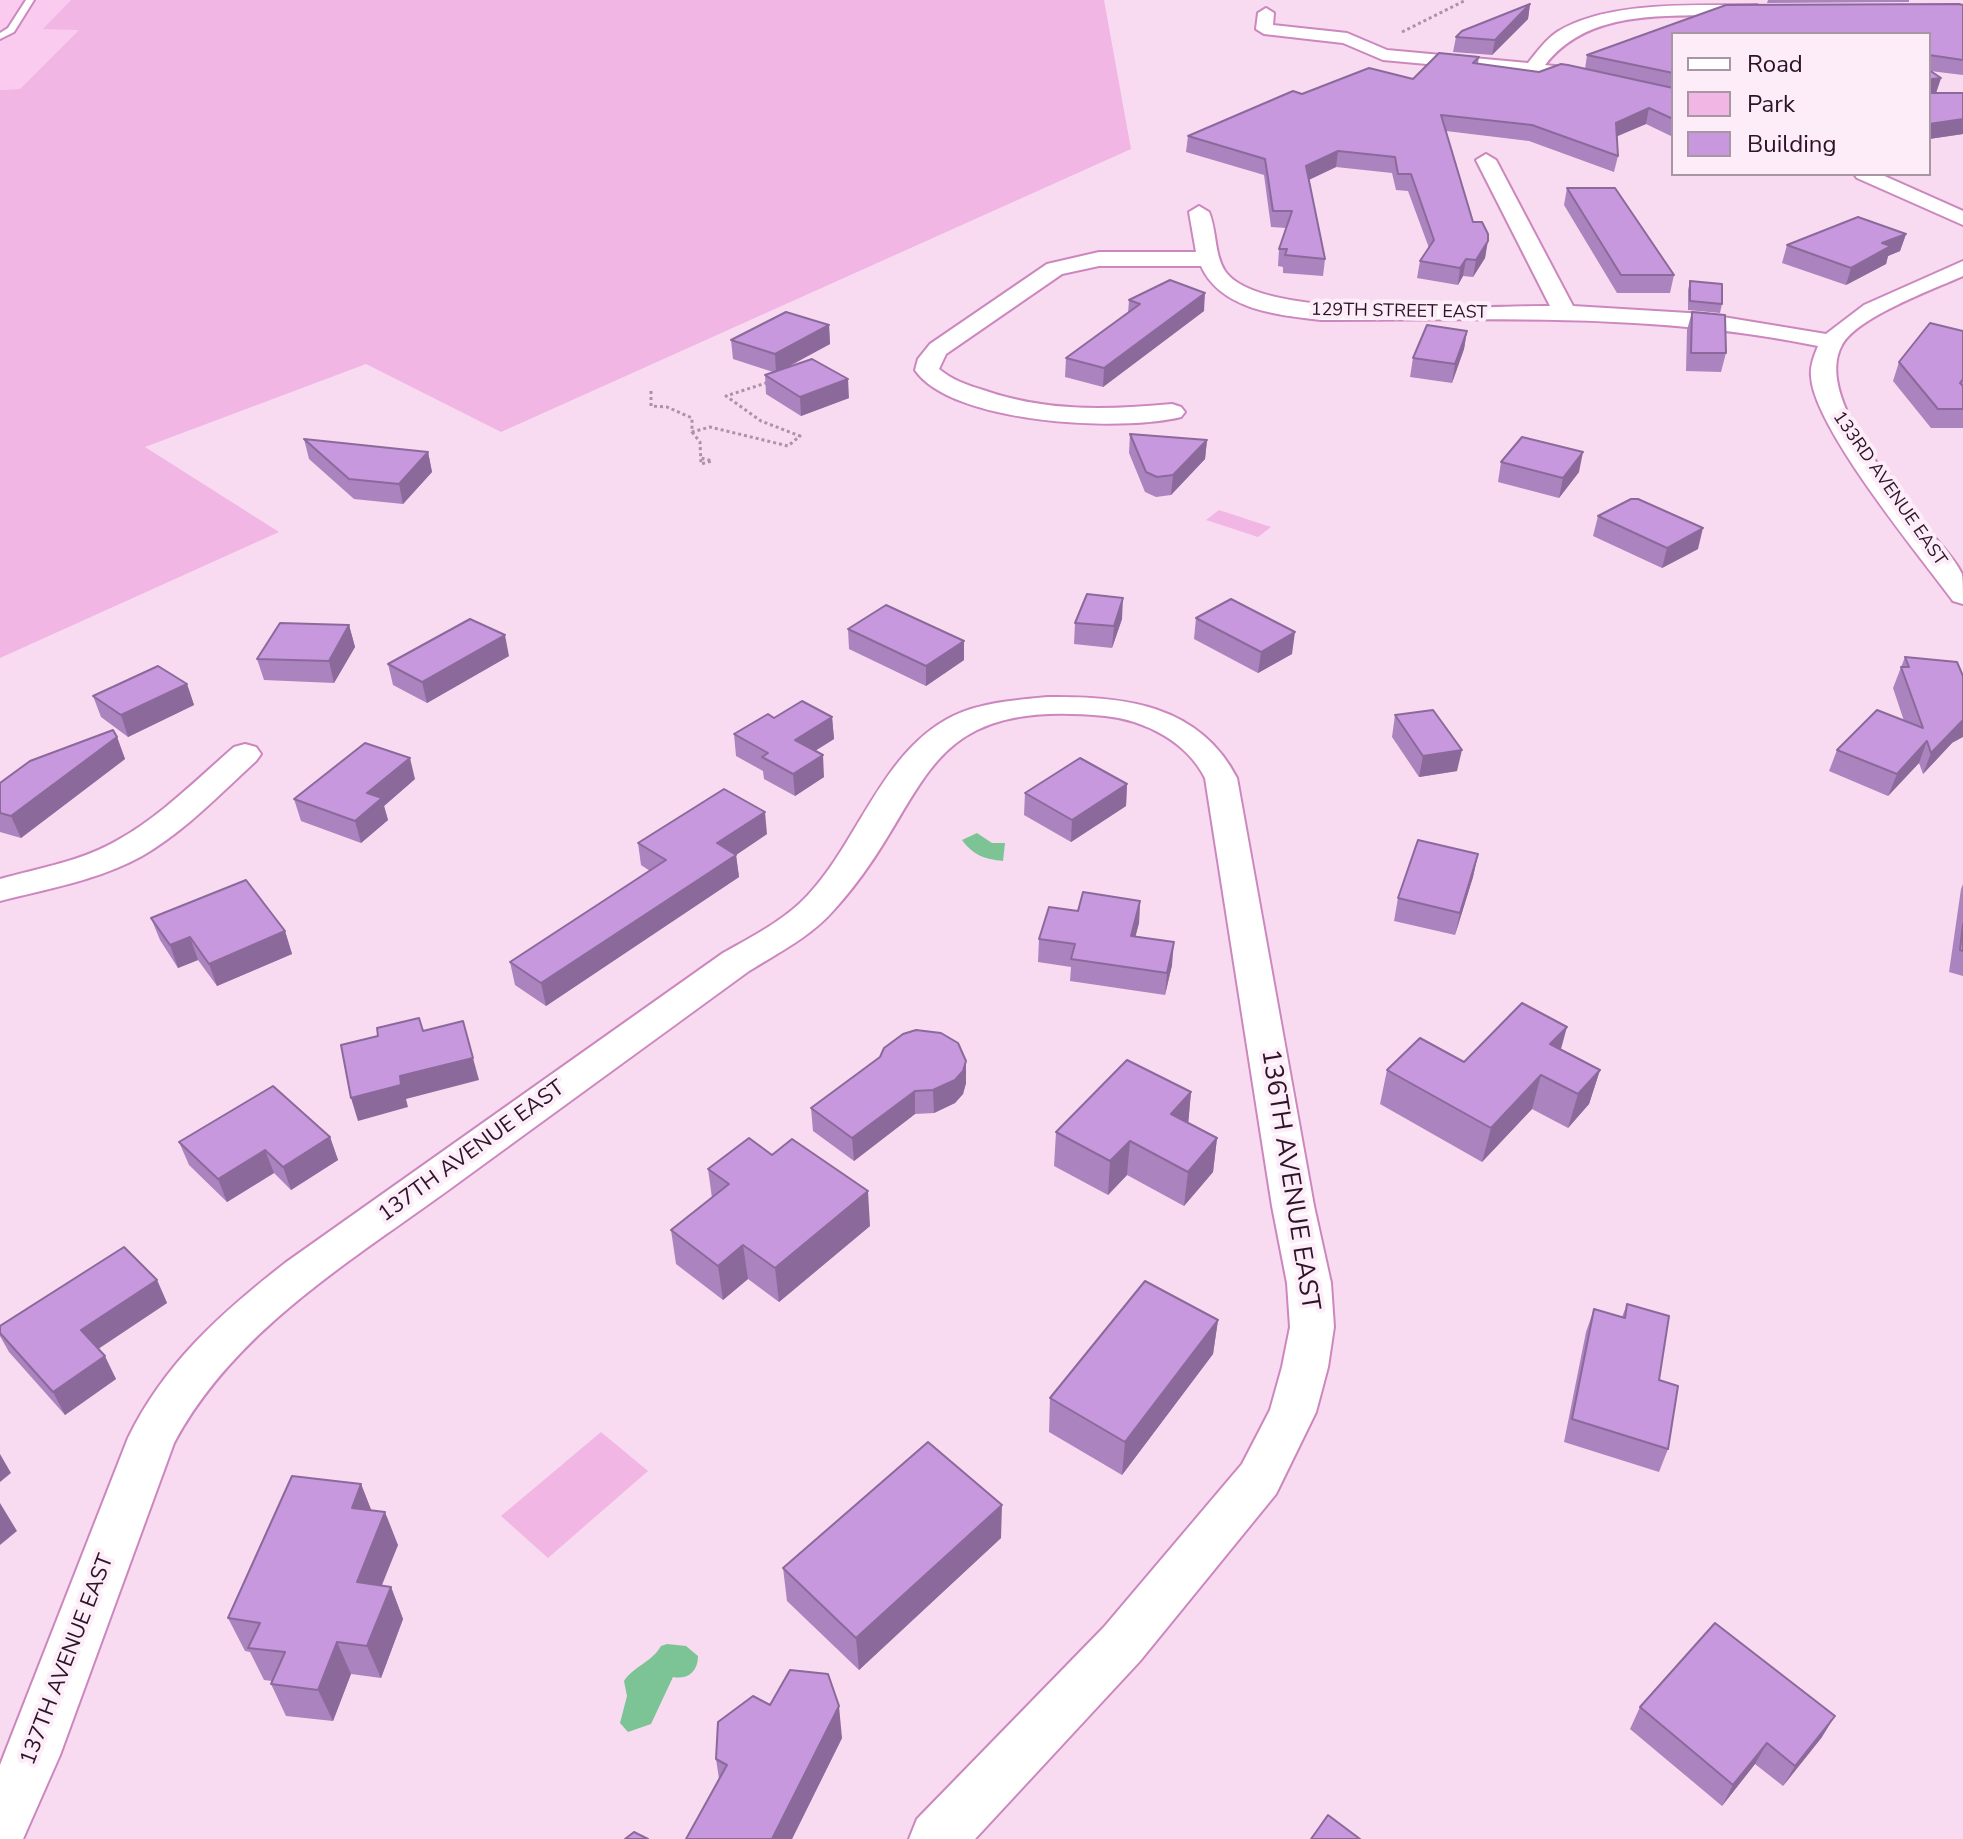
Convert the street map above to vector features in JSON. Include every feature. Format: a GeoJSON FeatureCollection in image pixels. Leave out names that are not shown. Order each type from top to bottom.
{"type":"FeatureCollection","features":[{"type":"Feature","properties":{"kind":"street"},"geometry":{"type":"LineString","coordinates":[[1534,67],[1546,51],[1570,31],[1605,19],[1672,11],[1770,10]]}},
{"type":"Feature","properties":{"kind":"street"},"geometry":{"type":"LineString","coordinates":[[1266,13],[1264,29],[1347,38],[1366,48],[1398,57],[1534,67],[1580,75]]}},
{"type":"Feature","properties":{"kind":"street"},"geometry":{"type":"LineString","coordinates":[[1486,160],[1565,313]]}},
{"type":"Feature","properties":{"kind":"street"},"geometry":{"type":"LineString","coordinates":[[1868,176],[1963,219]]}},
{"type":"Feature","properties":{"kind":"street"},"geometry":{"type":"LineString","coordinates":[[1172,412],[1099,419],[1023,412],[941,383],[927,370],[930,359],[938,349],[1055,269],[1099,259],[1208,259],[1206,228],[1199,212]]}},
{"type":"Feature","properties":{"kind":"street","name":"129TH STREET EAST"},"geometry":{"type":"LineString","coordinates":[[1208,259],[1220,279],[1241,294],[1272,305],[1308,312],[1565,313],[1710,320],[1831,342]]}},
{"type":"Feature","properties":{"kind":"street"},"geometry":{"type":"LineString","coordinates":[[1831,342],[1878,306],[1963,268]]}},
{"type":"Feature","properties":{"kind":"street","name":"133RD AVENUE EAST"},"geometry":{"type":"LineString","coordinates":[[1831,342],[1822,377],[1834,412],[1962,592]]}},
{"type":"Feature","properties":{"kind":"street","name":"137TH AVENUE EAST"},"geometry":{"type":"LineString","coordinates":[[0,1826],[33,1755],[152,1438],[168,1405],[214,1349],[242,1321],[300,1275],[736,962],[794,927],[826,897],[859,853],[897,787],[942,734],[970,720],[1012,707],[1105,707],[1149,718]]}},
{"type":"Feature","properties":{"kind":"street","name":"136TH AVENUE EAST"},"geometry":{"type":"LineString","coordinates":[[937,1839],[1122,1644],[1259,1479],[1293,1412],[1305,1367],[1312,1327],[1309,1283],[1293,1206],[1221,778],[1215,764],[1190,736],[1149,718]]}},
{"type":"Feature","properties":{"kind":"street"},"geometry":{"type":"LineString","coordinates":[[0,890],[86,867],[129,848],[163,825],[245,754]]}},
{"type":"Feature","properties":{"kind":"lane"},"geometry":{"type":"LineString","coordinates":[[0,36],[11,30],[30,0]]}},
{"type":"Feature","properties":{"kind":"path"},"geometry":{"type":"LineString","coordinates":[[1366,48],[1466,0]]}},
{"type":"Feature","properties":{"kind":"path"},"geometry":{"type":"LineString","coordinates":[[692,432],[710,427],[788,446],[800,436],[761,421],[726,396],[780,378]]}},
{"type":"Feature","properties":{"kind":"path"},"geometry":{"type":"LineString","coordinates":[[651,391],[651,406],[667,407],[692,418],[692,432],[700,442],[701,458]]}},
{"type":"Feature","properties":{"kind":"shaded area"},"geometry":{"type":"Polygon","coordinates":[[[0,0],[71,0],[44,29],[80,29],[20,89],[0,90],[0,0]]]}},
{"type":"Feature","properties":{"kind":"shaded area"},"geometry":{"type":"Polygon","coordinates":[[[977,833],[992,843],[1005,843],[1003,861],[980,855],[962,840],[977,833]]]}},
{"type":"Feature","properties":{"kind":"shaded area"},"geometry":{"type":"Polygon","coordinates":[[[667,1644],[686,1646],[698,1656],[696,1666],[687,1676],[673,1677],[651,1724],[628,1732],[620,1723],[627,1696],[624,1681],[667,1644]]]}},
{"type":"Feature","properties":{"kind":"green space"},"geometry":{"type":"Polygon","coordinates":[[[71,0],[1104,0],[1131,149],[501,432],[366,364],[145,447],[279,532],[0,658],[0,90],[20,89],[79,30],[43,29],[71,0]]]}},
{"type":"Feature","properties":{"kind":"green space"},"geometry":{"type":"Polygon","coordinates":[[[1219,510],[1271,527],[1258,537],[1206,520],[1219,510]]]}},
{"type":"Feature","properties":{"kind":"green space"},"geometry":{"type":"Polygon","coordinates":[[[601,1432],[648,1471],[548,1558],[501,1516],[601,1432]]]}},
{"type":"Feature","properties":{"kind":"building"},"geometry":{"type":"Polygon","coordinates":[[[1530,4],[1495,40],[1456,37],[1462,31],[1530,4]]]}},
{"type":"Feature","properties":{"kind":"building"},"geometry":{"type":"Polygon","coordinates":[[[1959,4],[1963,5],[1963,60],[1931,55],[1931,32],[1671,32],[1671,73],[1587,55],[1726,5],[1959,4]]]}},
{"type":"Feature","properties":{"kind":"building"},"geometry":{"type":"Polygon","coordinates":[[[1439,53],[1479,57],[1473,63],[1539,72],[1561,64],[1568,65],[1671,88],[1671,118],[1649,108],[1616,123],[1618,156],[1532,125],[1441,115],[1473,222],[1482,222],[1488,234],[1488,241],[1476,260],[1466,259],[1460,268],[1420,261],[1434,240],[1411,174],[1398,174],[1395,157],[1338,151],[1306,166],[1325,259],[1285,255],[1287,249],[1279,249],[1292,211],[1273,211],[1265,159],[1188,136],[1293,91],[1302,94],[1369,68],[1413,79],[1439,53]]]}},
{"type":"Feature","properties":{"kind":"building"},"geometry":{"type":"Polygon","coordinates":[[[1931,71],[1941,78],[1932,79],[1932,93],[1963,93],[1963,119],[1931,124],[1931,71]]]}},
{"type":"Feature","properties":{"kind":"building"},"geometry":{"type":"Polygon","coordinates":[[[1567,188],[1615,188],[1674,275],[1621,275],[1567,188]]]}},
{"type":"Feature","properties":{"kind":"building"},"geometry":{"type":"Polygon","coordinates":[[[1858,217],[1906,234],[1882,243],[1891,246],[1851,268],[1787,245],[1858,217]]]}},
{"type":"Feature","properties":{"kind":"building"},"geometry":{"type":"Polygon","coordinates":[[[1170,280],[1205,293],[1104,368],[1066,358],[1140,304],[1129,300],[1170,280]]]}},
{"type":"Feature","properties":{"kind":"building"},"geometry":{"type":"Polygon","coordinates":[[[1690,281],[1722,284],[1722,304],[1690,301],[1690,281]]]}},
{"type":"Feature","properties":{"kind":"building"},"geometry":{"type":"Polygon","coordinates":[[[786,312],[829,325],[775,354],[731,340],[786,312]]]}},
{"type":"Feature","properties":{"kind":"building"},"geometry":{"type":"Polygon","coordinates":[[[1692,312],[1725,315],[1726,353],[1691,353],[1692,312]]]}},
{"type":"Feature","properties":{"kind":"building"},"geometry":{"type":"Polygon","coordinates":[[[1930,323],[1963,331],[1963,379],[1960,383],[1963,386],[1963,409],[1938,409],[1899,362],[1930,323]]]}},
{"type":"Feature","properties":{"kind":"building"},"geometry":{"type":"Polygon","coordinates":[[[1427,325],[1467,331],[1455,364],[1413,358],[1427,325]]]}},
{"type":"Feature","properties":{"kind":"building"},"geometry":{"type":"Polygon","coordinates":[[[812,359],[848,379],[800,397],[765,375],[812,359]]]}},
{"type":"Feature","properties":{"kind":"building"},"geometry":{"type":"Polygon","coordinates":[[[1130,434],[1207,440],[1173,475],[1157,477],[1146,472],[1130,434]]]}},
{"type":"Feature","properties":{"kind":"building"},"geometry":{"type":"Polygon","coordinates":[[[1522,437],[1583,452],[1563,478],[1501,462],[1522,437]]]}},
{"type":"Feature","properties":{"kind":"building"},"geometry":{"type":"Polygon","coordinates":[[[304,439],[428,452],[399,484],[349,479],[304,439]]]}},
{"type":"Feature","properties":{"kind":"building"},"geometry":{"type":"Polygon","coordinates":[[[1631,499],[1638,499],[1703,528],[1667,548],[1598,516],[1631,499]]]}},
{"type":"Feature","properties":{"kind":"building"},"geometry":{"type":"Polygon","coordinates":[[[1087,594],[1123,598],[1114,626],[1075,623],[1087,594]]]}},
{"type":"Feature","properties":{"kind":"building"},"geometry":{"type":"Polygon","coordinates":[[[1231,599],[1295,632],[1261,652],[1196,618],[1231,599]]]}},
{"type":"Feature","properties":{"kind":"building"},"geometry":{"type":"Polygon","coordinates":[[[886,605],[964,641],[926,666],[848,629],[886,605]]]}},
{"type":"Feature","properties":{"kind":"building"},"geometry":{"type":"Polygon","coordinates":[[[470,619],[505,635],[422,682],[388,664],[470,619]]]}},
{"type":"Feature","properties":{"kind":"building"},"geometry":{"type":"Polygon","coordinates":[[[280,623],[349,625],[329,661],[257,659],[280,623]]]}},
{"type":"Feature","properties":{"kind":"building"},"geometry":{"type":"Polygon","coordinates":[[[1905,657],[1957,662],[1963,676],[1963,720],[1931,753],[1927,741],[1897,774],[1837,750],[1877,710],[1923,728],[1901,667],[1909,667],[1905,657]]]}},
{"type":"Feature","properties":{"kind":"building"},"geometry":{"type":"Polygon","coordinates":[[[158,666],[187,684],[121,715],[93,696],[158,666]]]}},
{"type":"Feature","properties":{"kind":"building"},"geometry":{"type":"Polygon","coordinates":[[[802,701],[832,717],[795,740],[823,755],[793,774],[762,757],[768,753],[734,734],[768,714],[774,718],[802,701]]]}},
{"type":"Feature","properties":{"kind":"building"},"geometry":{"type":"Polygon","coordinates":[[[1433,710],[1462,750],[1423,756],[1395,715],[1433,710]]]}},
{"type":"Feature","properties":{"kind":"building"},"geometry":{"type":"Polygon","coordinates":[[[113,730],[117,737],[11,816],[0,813],[0,783],[30,761],[113,730]]]}},
{"type":"Feature","properties":{"kind":"building"},"geometry":{"type":"Polygon","coordinates":[[[365,743],[410,758],[367,793],[382,798],[355,821],[294,799],[365,743]]]}},
{"type":"Feature","properties":{"kind":"building"},"geometry":{"type":"Polygon","coordinates":[[[1080,758],[1127,784],[1072,820],[1025,793],[1080,758]]]}},
{"type":"Feature","properties":{"kind":"building"},"geometry":{"type":"Polygon","coordinates":[[[724,789],[765,812],[717,843],[736,855],[541,983],[510,962],[666,860],[638,843],[724,789]]]}},
{"type":"Feature","properties":{"kind":"building"},"geometry":{"type":"Polygon","coordinates":[[[1418,840],[1478,854],[1460,913],[1398,898],[1418,840]]]}},
{"type":"Feature","properties":{"kind":"building"},"geometry":{"type":"Polygon","coordinates":[[[246,880],[285,931],[209,964],[190,937],[170,945],[151,918],[246,880]]]}},
{"type":"Feature","properties":{"kind":"building"},"geometry":{"type":"Polygon","coordinates":[[[1083,892],[1140,901],[1131,936],[1174,942],[1167,973],[1071,959],[1075,944],[1039,939],[1049,907],[1078,911],[1083,892]]]}},
{"type":"Feature","properties":{"kind":"building"},"geometry":{"type":"Polygon","coordinates":[[[1963,924],[1963,951],[1960,950],[1963,924]]]}},
{"type":"Feature","properties":{"kind":"building"},"geometry":{"type":"Polygon","coordinates":[[[1522,1003],[1567,1027],[1550,1044],[1600,1070],[1578,1094],[1541,1075],[1491,1128],[1387,1070],[1420,1038],[1464,1062],[1522,1003]]]}},
{"type":"Feature","properties":{"kind":"building"},"geometry":{"type":"Polygon","coordinates":[[[419,1018],[423,1031],[463,1021],[473,1058],[400,1076],[401,1085],[351,1098],[341,1045],[378,1036],[377,1028],[419,1018]]]}},
{"type":"Feature","properties":{"kind":"building"},"geometry":{"type":"Polygon","coordinates":[[[916,1030],[941,1033],[958,1043],[966,1061],[963,1071],[955,1080],[933,1090],[915,1091],[852,1138],[811,1108],[880,1057],[884,1048],[903,1034],[916,1030]]]}},
{"type":"Feature","properties":{"kind":"building"},"geometry":{"type":"Polygon","coordinates":[[[1127,1060],[1191,1092],[1171,1114],[1217,1138],[1188,1172],[1130,1141],[1110,1161],[1056,1132],[1127,1060]]]}},
{"type":"Feature","properties":{"kind":"building"},"geometry":{"type":"Polygon","coordinates":[[[273,1086],[330,1137],[283,1167],[265,1150],[218,1179],[179,1142],[273,1086]]]}},
{"type":"Feature","properties":{"kind":"building"},"geometry":{"type":"Polygon","coordinates":[[[749,1138],[772,1155],[792,1139],[868,1191],[775,1268],[743,1245],[718,1266],[671,1230],[729,1184],[708,1169],[749,1138]]]}},
{"type":"Feature","properties":{"kind":"building"},"geometry":{"type":"Polygon","coordinates":[[[124,1247],[157,1280],[81,1330],[105,1356],[53,1392],[0,1333],[0,1326],[124,1247]]]}},
{"type":"Feature","properties":{"kind":"building"},"geometry":{"type":"Polygon","coordinates":[[[1145,1281],[1218,1320],[1125,1442],[1050,1398],[1145,1281]]]}},
{"type":"Feature","properties":{"kind":"building"},"geometry":{"type":"Polygon","coordinates":[[[1627,1304],[1669,1316],[1659,1380],[1678,1386],[1668,1449],[1572,1419],[1594,1309],[1625,1318],[1627,1304]]]}},
{"type":"Feature","properties":{"kind":"building"},"geometry":{"type":"Polygon","coordinates":[[[928,1442],[1002,1505],[856,1638],[783,1568],[928,1442]]]}},
{"type":"Feature","properties":{"kind":"building"},"geometry":{"type":"Polygon","coordinates":[[[292,1476],[361,1484],[352,1508],[385,1512],[357,1582],[391,1587],[367,1646],[337,1642],[318,1690],[271,1684],[285,1652],[248,1648],[260,1623],[228,1618],[292,1476]]]}},
{"type":"Feature","properties":{"kind":"building"},"geometry":{"type":"Polygon","coordinates":[[[1715,1623],[1835,1716],[1795,1766],[1767,1743],[1733,1785],[1640,1707],[1715,1623]]]}},
{"type":"Feature","properties":{"kind":"building"},"geometry":{"type":"Polygon","coordinates":[[[790,1670],[828,1674],[839,1706],[772,1839],[686,1839],[727,1765],[716,1759],[718,1722],[753,1696],[770,1705],[790,1670]]]}},
{"type":"Feature","properties":{"kind":"building"},"geometry":{"type":"Polygon","coordinates":[[[1328,1815],[1360,1839],[1311,1839],[1328,1815]]]}},
{"type":"Feature","properties":{"kind":"building"},"geometry":{"type":"Polygon","coordinates":[[[634,1832],[648,1839],[625,1839],[634,1832]]]}}]}
